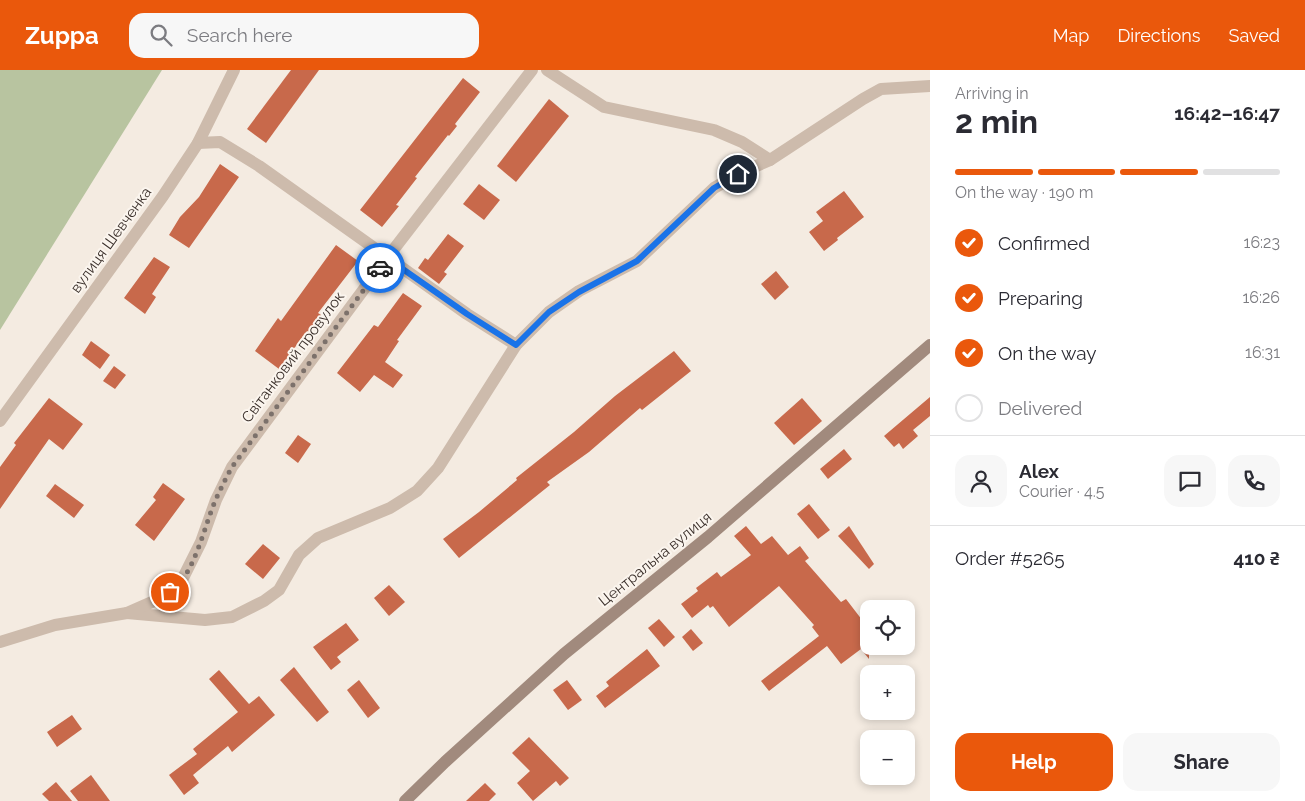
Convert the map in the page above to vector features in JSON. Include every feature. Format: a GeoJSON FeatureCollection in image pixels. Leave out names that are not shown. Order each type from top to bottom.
{"type":"FeatureCollection","features":[{"type":"Feature","properties":{"kind":"street","name":"вулиця Шевченка"},"geometry":{"type":"LineString","coordinates":[[0,421],[163,196],[198,143],[234,70]]}},
{"type":"Feature","properties":{"kind":"street","name":"Світанковий провулок"},"geometry":{"type":"LineString","coordinates":[[127,613],[161,598],[178,586],[201,542],[216,500],[232,467],[387,258],[532,70]]}},
{"type":"Feature","properties":{"kind":"street"},"geometry":{"type":"LineString","coordinates":[[546,70],[604,107],[714,130],[742,142],[770,160]]}},
{"type":"Feature","properties":{"kind":"street"},"geometry":{"type":"LineString","coordinates":[[0,642],[55,625],[127,613],[205,620],[232,617],[264,601],[278,590],[299,555],[318,538],[390,508],[417,491],[438,468],[516,345],[557,307],[579,292],[637,261],[714,188],[738,174],[770,160],[881,89],[930,86]]}},
{"type":"Feature","properties":{"kind":"street"},"geometry":{"type":"LineString","coordinates":[[198,143],[220,142],[259,166],[467,314],[516,345]]}},
{"type":"Feature","properties":{"kind":"street","name":"Центральна вулиця"},"geometry":{"type":"LineString","coordinates":[[405,801],[564,654],[708,537],[930,346]]}},
{"type":"Feature","properties":{"kind":"green space"},"geometry":{"type":"Polygon","coordinates":[[[0,70],[162,70],[0,330],[0,70]]]}},
{"type":"Feature","properties":{"kind":"building"},"geometry":{"type":"Polygon","coordinates":[[[291,70],[319,70],[266,143],[247,129],[291,70]]]}},
{"type":"Feature","properties":{"kind":"building"},"geometry":{"type":"Polygon","coordinates":[[[463,78],[480,92],[455,124],[457,126],[415,177],[417,178],[396,205],[399,206],[382,227],[360,210],[463,78]]]}},
{"type":"Feature","properties":{"kind":"building"},"geometry":{"type":"Polygon","coordinates":[[[549,99],[569,116],[516,182],[497,166],[549,99]]]}},
{"type":"Feature","properties":{"kind":"building"},"geometry":{"type":"Polygon","coordinates":[[[220,164],[239,177],[189,248],[169,235],[180,217],[199,197],[220,164]]]}},
{"type":"Feature","properties":{"kind":"building"},"geometry":{"type":"Polygon","coordinates":[[[479,184],[500,200],[484,220],[463,204],[479,184]]]}},
{"type":"Feature","properties":{"kind":"building"},"geometry":{"type":"Polygon","coordinates":[[[844,191],[864,217],[824,251],[809,232],[823,221],[816,212],[844,191]]]}},
{"type":"Feature","properties":{"kind":"building"},"geometry":{"type":"Polygon","coordinates":[[[448,234],[464,246],[444,272],[447,274],[439,284],[418,268],[425,258],[428,260],[448,234]]]}},
{"type":"Feature","properties":{"kind":"building"},"geometry":{"type":"Polygon","coordinates":[[[336,245],[358,261],[318,313],[321,315],[310,332],[307,331],[279,369],[255,351],[278,318],[281,321],[336,245]]]}},
{"type":"Feature","properties":{"kind":"building"},"geometry":{"type":"Polygon","coordinates":[[[154,257],[170,267],[152,294],[156,297],[145,314],[124,298],[154,257]]]}},
{"type":"Feature","properties":{"kind":"building"},"geometry":{"type":"Polygon","coordinates":[[[776,271],[789,287],[775,300],[761,284],[776,271]]]}},
{"type":"Feature","properties":{"kind":"building"},"geometry":{"type":"Polygon","coordinates":[[[403,293],[422,306],[397,340],[399,341],[385,362],[403,375],[393,388],[374,375],[360,392],[337,373],[374,325],[378,327],[403,293]]]}},
{"type":"Feature","properties":{"kind":"building"},"geometry":{"type":"Polygon","coordinates":[[[91,341],[110,355],[100,369],[82,355],[91,341]]]}},
{"type":"Feature","properties":{"kind":"building"},"geometry":{"type":"Polygon","coordinates":[[[674,351],[691,371],[642,410],[640,408],[589,452],[547,482],[550,485],[459,558],[443,539],[479,512],[517,480],[516,478],[574,432],[615,396],[674,351]]]}},
{"type":"Feature","properties":{"kind":"building"},"geometry":{"type":"Polygon","coordinates":[[[114,366],[126,375],[115,389],[103,381],[114,366]]]}},
{"type":"Feature","properties":{"kind":"building"},"geometry":{"type":"Polygon","coordinates":[[[930,397],[930,416],[913,430],[918,436],[903,449],[899,443],[894,447],[884,436],[930,397]]]}},
{"type":"Feature","properties":{"kind":"building"},"geometry":{"type":"Polygon","coordinates":[[[49,398],[83,424],[63,450],[49,439],[0,509],[0,467],[16,445],[14,443],[49,398]]]}},
{"type":"Feature","properties":{"kind":"building"},"geometry":{"type":"Polygon","coordinates":[[[802,398],[822,421],[794,445],[774,423],[802,398]]]}},
{"type":"Feature","properties":{"kind":"building"},"geometry":{"type":"Polygon","coordinates":[[[298,435],[311,444],[298,463],[285,453],[298,435]]]}},
{"type":"Feature","properties":{"kind":"building"},"geometry":{"type":"Polygon","coordinates":[[[844,449],[852,459],[828,479],[820,469],[844,449]]]}},
{"type":"Feature","properties":{"kind":"building"},"geometry":{"type":"Polygon","coordinates":[[[163,483],[185,499],[154,541],[135,525],[156,500],[153,497],[163,483]]]}},
{"type":"Feature","properties":{"kind":"building"},"geometry":{"type":"Polygon","coordinates":[[[55,484],[84,505],[74,518],[46,496],[55,484]]]}},
{"type":"Feature","properties":{"kind":"building"},"geometry":{"type":"Polygon","coordinates":[[[809,504],[830,530],[818,539],[797,514],[809,504]]]}},
{"type":"Feature","properties":{"kind":"building"},"geometry":{"type":"Polygon","coordinates":[[[746,526],[761,544],[772,536],[788,555],[800,546],[809,558],[805,561],[841,602],[846,599],[860,617],[860,650],[841,664],[827,646],[769,691],[761,681],[819,636],[812,627],[814,625],[779,586],[729,627],[713,606],[710,608],[708,605],[692,618],[681,604],[698,591],[696,588],[717,572],[721,577],[751,555],[734,536],[746,526]]]}},
{"type":"Feature","properties":{"kind":"building"},"geometry":{"type":"Polygon","coordinates":[[[849,526],[874,564],[869,569],[838,536],[849,526]]]}},
{"type":"Feature","properties":{"kind":"building"},"geometry":{"type":"Polygon","coordinates":[[[263,544],[280,558],[263,579],[245,564],[263,544]]]}},
{"type":"Feature","properties":{"kind":"building"},"geometry":{"type":"Polygon","coordinates":[[[389,585],[405,602],[389,616],[374,598],[389,585]]]}},
{"type":"Feature","properties":{"kind":"building"},"geometry":{"type":"Polygon","coordinates":[[[659,619],[675,637],[664,647],[648,628],[659,619]]]}},
{"type":"Feature","properties":{"kind":"building"},"geometry":{"type":"Polygon","coordinates":[[[346,623],[359,640],[337,657],[341,662],[331,670],[313,647],[346,623]]]}},
{"type":"Feature","properties":{"kind":"building"},"geometry":{"type":"Polygon","coordinates":[[[691,629],[703,643],[693,651],[682,637],[691,629]]]}},
{"type":"Feature","properties":{"kind":"building"},"geometry":{"type":"Polygon","coordinates":[[[647,649],[660,666],[605,708],[596,696],[609,686],[606,682],[647,649]]]}},
{"type":"Feature","properties":{"kind":"building"},"geometry":{"type":"Polygon","coordinates":[[[294,667],[329,712],[317,722],[280,680],[294,667]]]}},
{"type":"Feature","properties":{"kind":"building"},"geometry":{"type":"Polygon","coordinates":[[[219,670],[249,704],[259,696],[275,715],[232,752],[228,746],[193,775],[199,783],[184,795],[169,775],[197,754],[193,749],[238,712],[209,679],[219,670]]]}},
{"type":"Feature","properties":{"kind":"building"},"geometry":{"type":"Polygon","coordinates":[[[359,680],[380,708],[368,718],[347,690],[359,680]]]}},
{"type":"Feature","properties":{"kind":"building"},"geometry":{"type":"Polygon","coordinates":[[[567,680],[582,700],[568,710],[553,690],[567,680]]]}},
{"type":"Feature","properties":{"kind":"building"},"geometry":{"type":"Polygon","coordinates":[[[72,715],[82,729],[57,747],[47,732],[72,715]]]}},
{"type":"Feature","properties":{"kind":"building"},"geometry":{"type":"Polygon","coordinates":[[[529,737],[569,778],[560,786],[556,781],[533,801],[517,783],[530,771],[512,753],[529,737]]]}},
{"type":"Feature","properties":{"kind":"building"},"geometry":{"type":"Polygon","coordinates":[[[91,775],[110,801],[78,801],[70,791],[91,775]]]}},
{"type":"Feature","properties":{"kind":"building"},"geometry":{"type":"Polygon","coordinates":[[[56,782],[72,801],[49,801],[42,794],[56,782]]]}},
{"type":"Feature","properties":{"kind":"building"},"geometry":{"type":"Polygon","coordinates":[[[485,783],[496,794],[489,801],[466,801],[485,783]]]}},
{"type":"Feature","properties":{"kind":"way so far"},"geometry":{"type":"LineString","coordinates":[[170,592],[178,586],[201,542],[216,500],[232,467],[258,429],[380,268]]}},
{"type":"Feature","properties":{"kind":"route"},"geometry":{"type":"LineString","coordinates":[[380,268],[387,258],[467,314],[516,345],[549,312],[579,292],[609,278],[637,261],[714,188],[738,174]]}}]}
